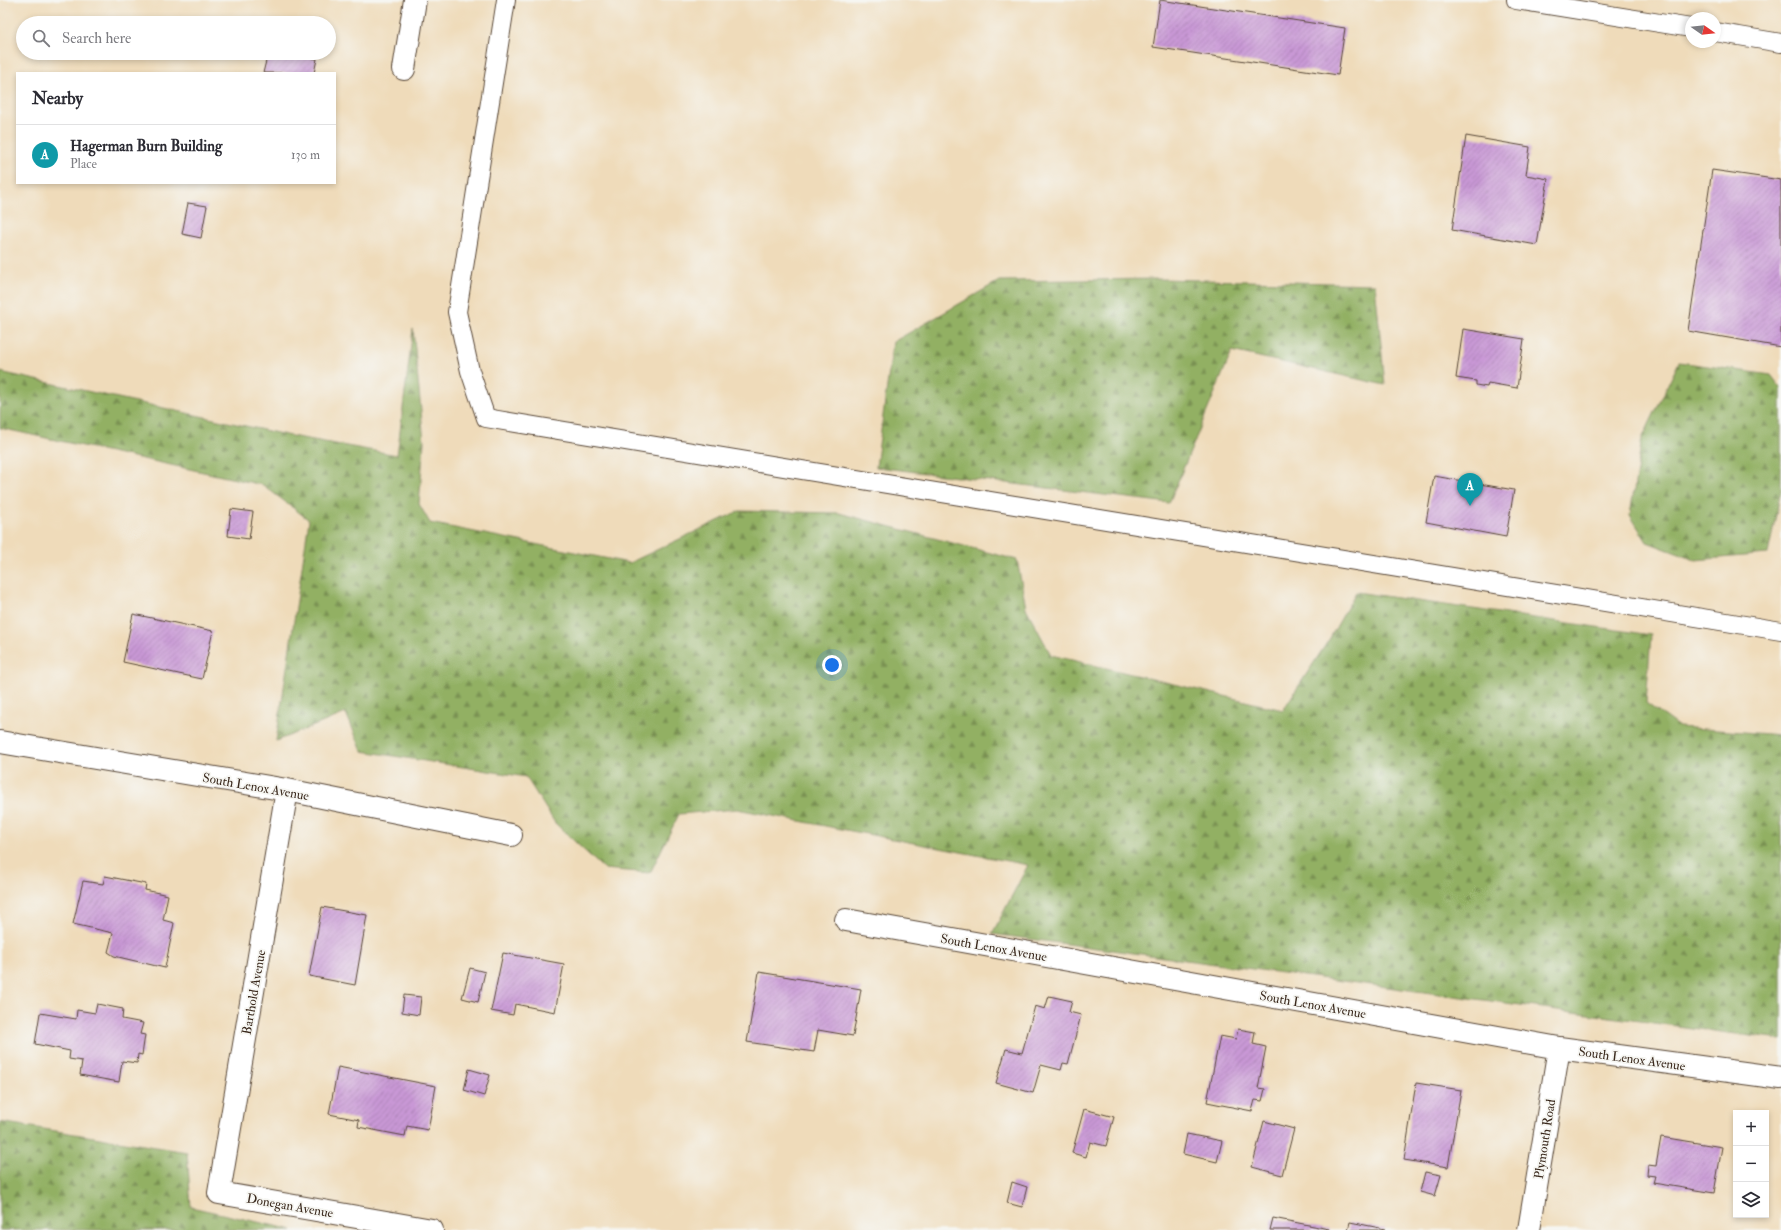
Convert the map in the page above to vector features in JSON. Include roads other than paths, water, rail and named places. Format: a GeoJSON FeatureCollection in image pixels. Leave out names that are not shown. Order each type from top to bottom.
{"type":"FeatureCollection","features":[{"type":"Feature","properties":{"kind":"street"},"geometry":{"type":"LineString","coordinates":[[404,69],[415,0]]}},
{"type":"Feature","properties":{"kind":"street","name":"South Lenox Avenue"},"geometry":{"type":"LineString","coordinates":[[0,742],[287,790],[512,835]]}},
{"type":"Feature","properties":{"kind":"street","name":"Barthold Avenue"},"geometry":{"type":"LineString","coordinates":[[219,1193],[287,790]]}},
{"type":"Feature","properties":{"kind":"street","name":"South Lenox Avenue"},"geometry":{"type":"LineString","coordinates":[[846,920],[1559,1048],[1781,1078]]}},
{"type":"Feature","properties":{"kind":"street","name":"Plymouth Road"},"geometry":{"type":"LineString","coordinates":[[1529,1230],[1559,1048]]}},
{"type":"Feature","properties":{"kind":"street","name":"Donegan Avenue"},"geometry":{"type":"LineString","coordinates":[[219,1193],[432,1230]]}},
{"type":"Feature","properties":{"kind":"lane"},"geometry":{"type":"LineString","coordinates":[[506,0],[457,312],[470,372],[486,418],[1781,631]]}},
{"type":"Feature","properties":{"kind":"lane"},"geometry":{"type":"LineString","coordinates":[[1516,0],[1685,27]]}},
{"type":"Feature","properties":{"kind":"lane"},"geometry":{"type":"LineString","coordinates":[[1721,33],[1781,43]]}},
{"type":"Feature","properties":{"kind":"place","name":"Hagerman Burn Building"},"geometry":{"type":"Point","coordinates":[1470,506]}}]}
